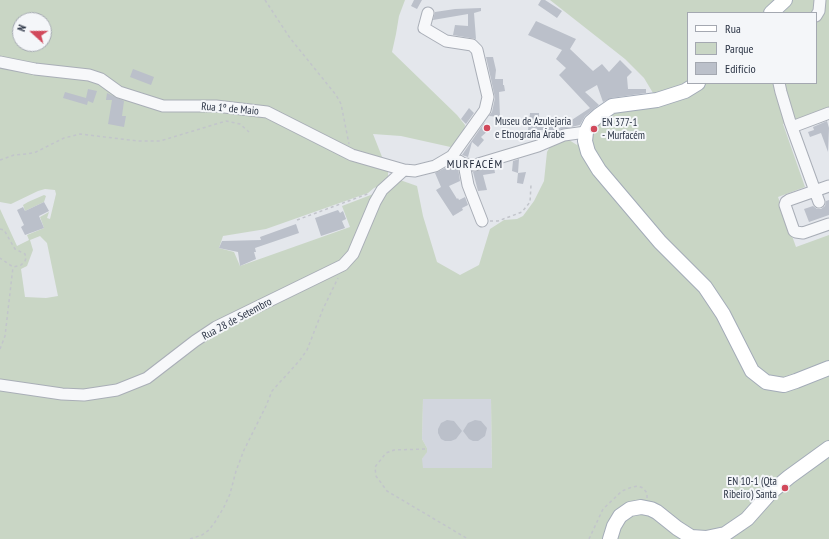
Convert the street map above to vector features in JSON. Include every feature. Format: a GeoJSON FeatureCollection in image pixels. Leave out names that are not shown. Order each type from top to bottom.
{"type":"FeatureCollection","features":[{"type":"Feature","properties":{"kind":"main road"},"geometry":{"type":"LineString","coordinates":[[771,12],[785,0]]}},
{"type":"Feature","properties":{"kind":"main road"},"geometry":{"type":"LineString","coordinates":[[696,84],[685,91],[657,100],[612,106],[594,119],[586,132],[585,141],[588,152],[599,170],[660,242],[706,287],[723,314],[752,371],[766,382],[784,385],[796,382],[829,368]]}},
{"type":"Feature","properties":{"kind":"main road"},"geometry":{"type":"LineString","coordinates":[[610,539],[614,526],[620,516],[630,509],[641,507],[651,509],[680,531],[691,537],[706,538],[725,534],[747,519],[771,492],[785,480],[829,448]]}},
{"type":"Feature","properties":{"kind":"street"},"geometry":{"type":"LineString","coordinates":[[817,14],[819,11],[820,0]]}},
{"type":"Feature","properties":{"kind":"street"},"geometry":{"type":"LineString","coordinates":[[428,13],[424,28],[446,41],[472,45],[477,50],[488,97],[485,110],[452,156],[464,164],[474,165],[538,146],[564,135],[586,132]]}},
{"type":"Feature","properties":{"kind":"street","name":"Rua 1º de Maio"},"geometry":{"type":"LineString","coordinates":[[0,62],[35,69],[89,75],[101,79],[119,92],[163,106],[216,106],[267,112],[352,155],[404,170],[416,171],[435,166],[452,156]]}},
{"type":"Feature","properties":{"kind":"street"},"geometry":{"type":"LineString","coordinates":[[779,84],[792,126],[819,202]]}},
{"type":"Feature","properties":{"kind":"street"},"geometry":{"type":"LineString","coordinates":[[792,126],[829,113]]}},
{"type":"Feature","properties":{"kind":"street"},"geometry":{"type":"LineString","coordinates":[[464,164],[468,185],[482,220]]}},
{"type":"Feature","properties":{"kind":"street","name":"Rua 28 de Setembro"},"geometry":{"type":"LineString","coordinates":[[0,385],[73,394],[95,394],[127,387],[147,378],[195,341],[216,327],[343,265],[353,254],[375,202],[382,190],[404,170]]}},
{"type":"Feature","properties":{"kind":"street"},"geometry":{"type":"LineString","coordinates":[[829,186],[786,202],[785,206],[794,231],[803,233],[829,224]]}},
{"type":"Feature","properties":{"kind":"path"},"geometry":{"type":"LineString","coordinates":[[265,0],[290,38],[336,95],[341,104],[352,155]]}},
{"type":"Feature","properties":{"kind":"path"},"geometry":{"type":"LineString","coordinates":[[0,160],[14,155],[36,152],[64,138],[80,134],[138,141],[160,141],[226,121],[240,124],[249,132]]}},
{"type":"Feature","properties":{"kind":"path"},"geometry":{"type":"LineString","coordinates":[[482,220],[498,221],[522,212],[530,202],[531,185]]}},
{"type":"Feature","properties":{"kind":"path"},"geometry":{"type":"LineString","coordinates":[[297,220],[375,191],[382,190]]}},
{"type":"Feature","properties":{"kind":"path"},"geometry":{"type":"LineString","coordinates":[[0,229],[6,233],[15,249],[25,254],[26,258],[24,263],[13,267]]}},
{"type":"Feature","properties":{"kind":"path"},"geometry":{"type":"LineString","coordinates":[[0,258],[13,267]]}},
{"type":"Feature","properties":{"kind":"path"},"geometry":{"type":"LineString","coordinates":[[190,539],[202,535],[209,530],[224,507],[230,494],[236,471],[244,450],[272,391],[307,350],[323,309],[343,265]]}},
{"type":"Feature","properties":{"kind":"path"},"geometry":{"type":"LineString","coordinates":[[0,350],[5,336],[13,267]]}},
{"type":"Feature","properties":{"kind":"path"},"geometry":{"type":"LineString","coordinates":[[425,449],[394,450],[386,453],[375,467],[376,476],[387,491],[468,539]]}},
{"type":"Feature","properties":{"kind":"shaded area"},"geometry":{"type":"Polygon","coordinates":[[[491,398],[492,469],[422,468],[422,459],[427,448],[422,439],[423,399],[491,398]]]}},
{"type":"Feature","properties":{"kind":"green space"},"geometry":{"type":"Polygon","coordinates":[[[0,0],[405,0],[399,16],[392,52],[457,115],[465,125],[464,134],[455,148],[401,136],[373,134],[388,172],[388,178],[385,184],[374,188],[368,193],[266,229],[223,236],[219,248],[234,252],[240,266],[350,227],[342,206],[376,193],[349,257],[215,325],[137,381],[79,391],[0,382],[0,209],[17,246],[29,240],[27,235],[44,228],[40,217],[49,212],[47,218],[50,219],[56,194],[55,190],[45,189],[38,191],[11,204],[0,202],[0,0]],[[40,236],[30,240],[33,250],[27,266],[21,269],[25,297],[46,298],[58,296],[47,243],[40,236]]]}},
{"type":"Feature","properties":{"kind":"green space"},"geometry":{"type":"Polygon","coordinates":[[[550,0],[829,0],[829,108],[783,124],[805,187],[778,197],[796,247],[829,235],[829,539],[613,539],[609,522],[602,539],[0,539],[0,387],[117,393],[196,342],[340,270],[377,202],[400,180],[417,186],[423,216],[437,262],[460,275],[479,265],[490,229],[504,220],[517,219],[523,216],[534,201],[544,181],[547,152],[551,145],[562,139],[569,140],[577,145],[589,120],[647,98],[653,93],[644,78],[625,59],[550,0]],[[423,399],[422,439],[427,448],[427,452],[422,459],[423,468],[492,468],[491,399],[423,399]]]}},
{"type":"Feature","properties":{"kind":"green space"},"geometry":{"type":"Polygon","coordinates":[[[44,195],[46,196],[44,202],[25,211],[23,205],[44,195]]]}},
{"type":"Feature","properties":{"kind":"building"},"geometry":{"type":"Polygon","coordinates":[[[414,0],[422,0],[417,9],[411,6],[414,0]]]}},
{"type":"Feature","properties":{"kind":"building"},"geometry":{"type":"Polygon","coordinates":[[[541,0],[545,0],[562,11],[557,18],[538,5],[541,0]]]}},
{"type":"Feature","properties":{"kind":"building"},"geometry":{"type":"Polygon","coordinates":[[[481,8],[481,11],[474,13],[476,39],[453,35],[455,25],[468,26],[468,14],[433,20],[435,12],[455,9],[481,8]]]}},
{"type":"Feature","properties":{"kind":"building"},"geometry":{"type":"Polygon","coordinates":[[[536,21],[576,39],[570,49],[593,71],[602,64],[609,72],[620,60],[632,72],[627,77],[628,89],[646,89],[646,93],[611,98],[603,102],[597,85],[585,92],[599,105],[585,116],[580,125],[558,130],[590,108],[559,75],[566,68],[556,59],[562,50],[528,35],[536,21]]]}},
{"type":"Feature","properties":{"kind":"building"},"geometry":{"type":"Polygon","coordinates":[[[486,57],[493,57],[496,70],[495,79],[491,79],[486,57]]]}},
{"type":"Feature","properties":{"kind":"building"},"geometry":{"type":"Polygon","coordinates":[[[133,69],[154,77],[151,85],[130,77],[133,69]]]}},
{"type":"Feature","properties":{"kind":"building"},"geometry":{"type":"Polygon","coordinates":[[[491,79],[503,79],[505,91],[499,92],[500,117],[489,116],[492,112],[495,98],[491,79]]]}},
{"type":"Feature","properties":{"kind":"building"},"geometry":{"type":"Polygon","coordinates":[[[88,89],[97,91],[93,103],[88,101],[87,105],[63,98],[65,92],[86,98],[88,89]]]}},
{"type":"Feature","properties":{"kind":"building"},"geometry":{"type":"Polygon","coordinates":[[[107,93],[124,101],[122,116],[126,116],[124,127],[108,124],[112,100],[106,100],[107,93]]]}},
{"type":"Feature","properties":{"kind":"building"},"geometry":{"type":"Polygon","coordinates":[[[469,108],[474,113],[466,124],[461,119],[469,108]]]}},
{"type":"Feature","properties":{"kind":"building"},"geometry":{"type":"Polygon","coordinates":[[[530,113],[539,113],[539,121],[556,121],[556,130],[528,130],[530,113]]]}},
{"type":"Feature","properties":{"kind":"building"},"geometry":{"type":"Polygon","coordinates":[[[827,121],[829,128],[828,152],[821,133],[810,137],[808,132],[814,130],[813,127],[827,121]]]}},
{"type":"Feature","properties":{"kind":"building"},"geometry":{"type":"Polygon","coordinates":[[[484,123],[490,129],[481,137],[484,140],[478,147],[472,142],[468,157],[462,155],[484,123]]]}},
{"type":"Feature","properties":{"kind":"building"},"geometry":{"type":"Polygon","coordinates":[[[519,159],[518,173],[512,171],[513,161],[519,159]]]}},
{"type":"Feature","properties":{"kind":"building"},"geometry":{"type":"Polygon","coordinates":[[[453,164],[458,168],[460,181],[449,186],[457,199],[458,198],[459,200],[465,197],[468,205],[453,216],[436,190],[441,187],[435,173],[453,164]]]}},
{"type":"Feature","properties":{"kind":"building"},"geometry":{"type":"Polygon","coordinates":[[[494,167],[495,173],[483,175],[487,190],[478,191],[473,172],[494,167]]]}},
{"type":"Feature","properties":{"kind":"building"},"geometry":{"type":"Polygon","coordinates":[[[526,172],[523,184],[517,183],[518,173],[526,172]]]}},
{"type":"Feature","properties":{"kind":"building"},"geometry":{"type":"Polygon","coordinates":[[[829,200],[829,215],[809,222],[804,209],[813,206],[817,209],[821,209],[825,206],[826,201],[829,200]]]}},
{"type":"Feature","properties":{"kind":"building"},"geometry":{"type":"Polygon","coordinates":[[[44,202],[49,211],[39,216],[44,228],[25,235],[21,227],[24,225],[17,210],[23,207],[25,211],[44,202]]]}},
{"type":"Feature","properties":{"kind":"building"},"geometry":{"type":"Polygon","coordinates":[[[338,210],[340,213],[343,211],[346,219],[342,221],[345,228],[321,236],[315,218],[338,210]]]}},
{"type":"Feature","properties":{"kind":"building"},"geometry":{"type":"Polygon","coordinates":[[[296,224],[299,233],[255,248],[256,252],[254,252],[256,259],[240,266],[238,252],[219,248],[222,241],[261,240],[260,237],[296,224]]]}},
{"type":"Feature","properties":{"kind":"building"},"geometry":{"type":"Polygon","coordinates":[[[447,420],[454,421],[462,431],[456,439],[451,441],[441,439],[438,433],[441,423],[447,420]]]}},
{"type":"Feature","properties":{"kind":"building"},"geometry":{"type":"Polygon","coordinates":[[[475,420],[481,421],[487,428],[485,436],[478,441],[469,439],[463,431],[468,423],[475,420]]]}},
{"type":"Feature","properties":{"kind":"place","name":"Museu de Azulejaria e Etnografia Árabe"},"geometry":{"type":"Point","coordinates":[487,128]}},
{"type":"Feature","properties":{"kind":"place","name":"EN 377-1 - Murfacém"},"geometry":{"type":"Point","coordinates":[594,129]}},
{"type":"Feature","properties":{"kind":"place","name":"EN 10-1 (Qta Ribeiro) Santa"},"geometry":{"type":"Point","coordinates":[785,488]}},
{"type":"Feature","properties":{"kind":"district","name":"MURFACÉM"},"geometry":{"type":"Point","coordinates":[475,165]}}]}
